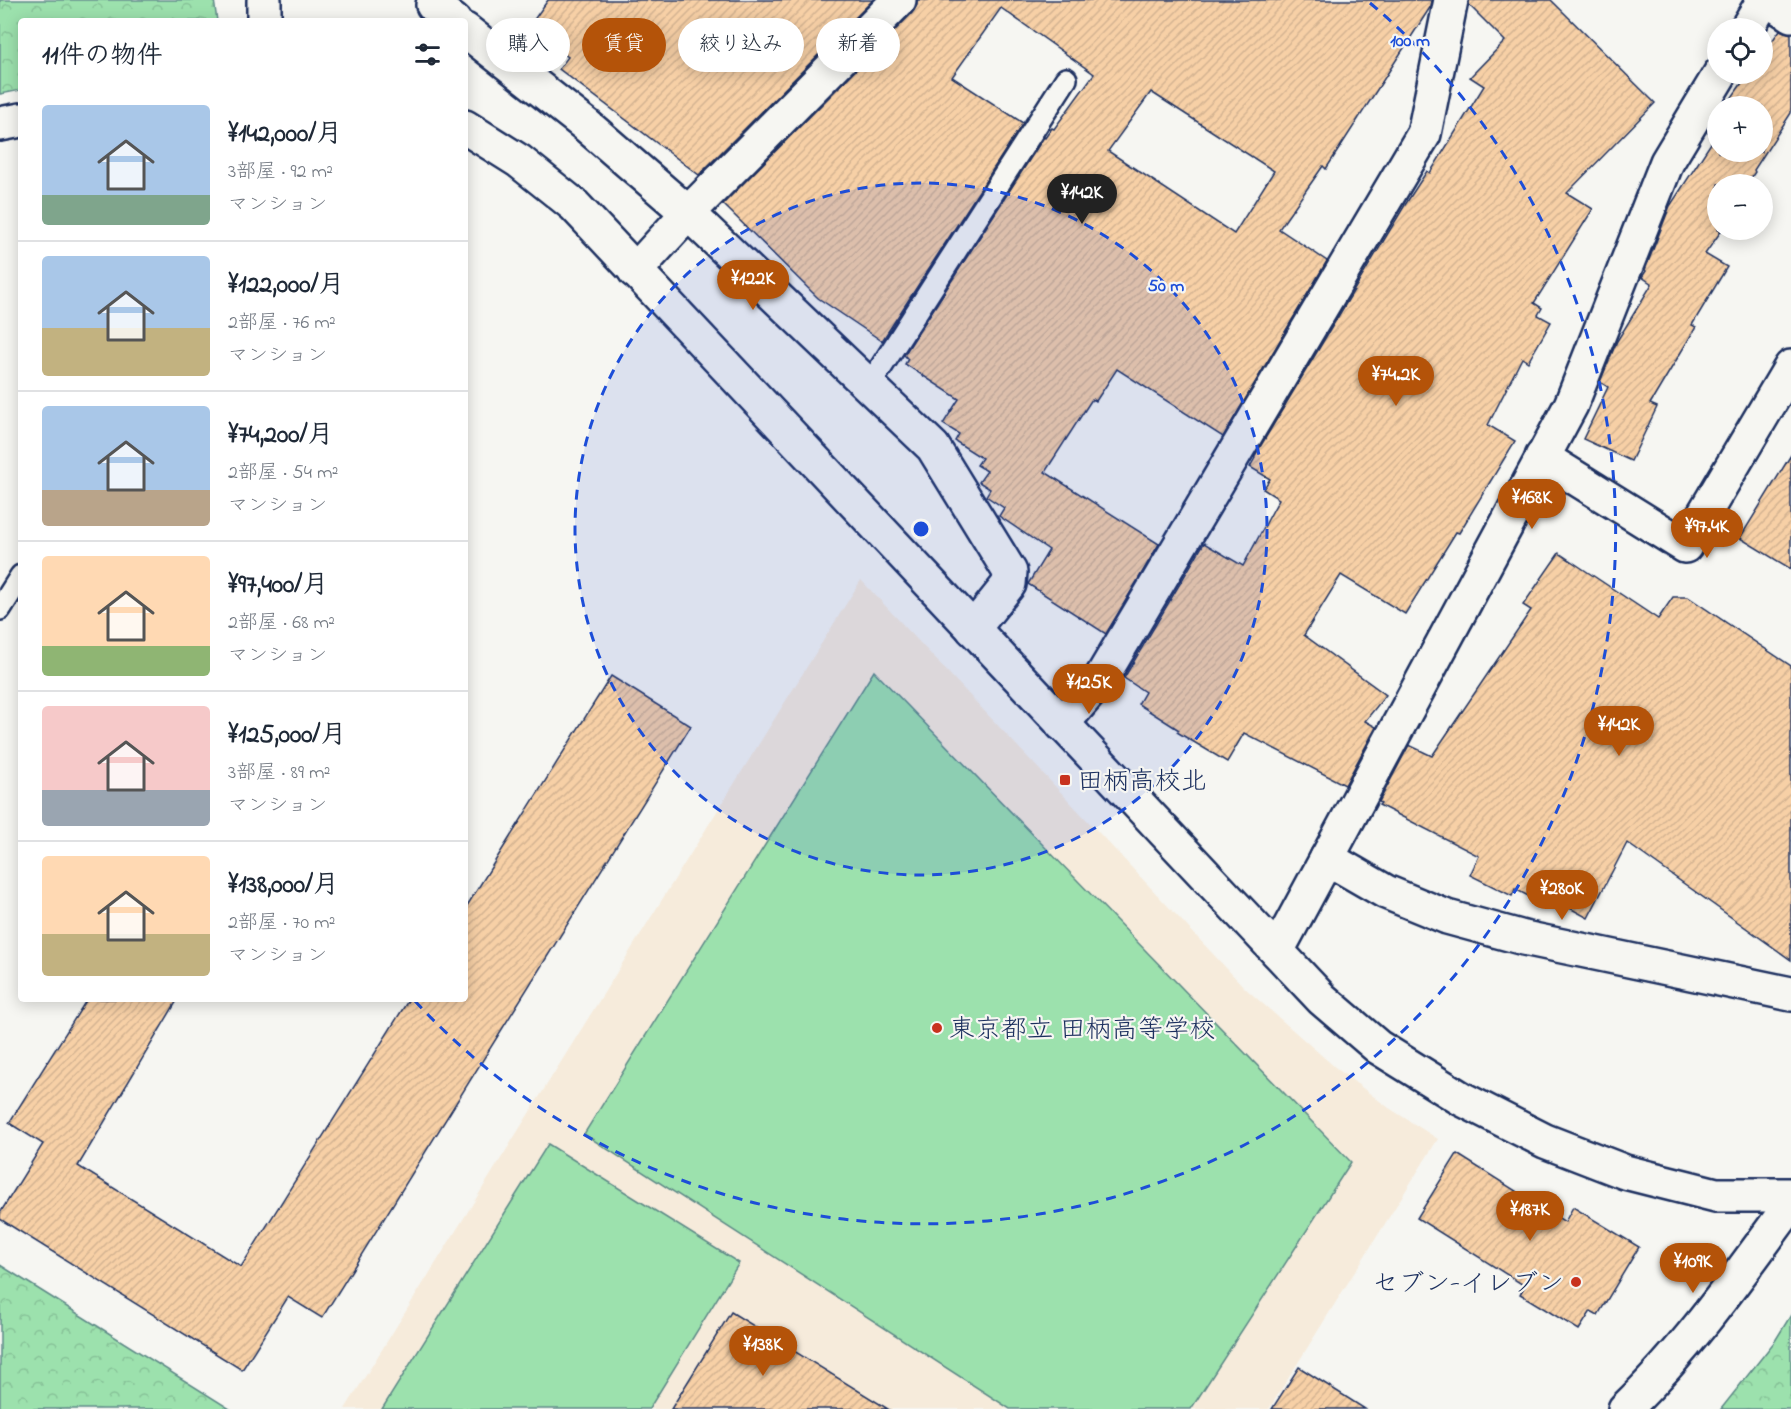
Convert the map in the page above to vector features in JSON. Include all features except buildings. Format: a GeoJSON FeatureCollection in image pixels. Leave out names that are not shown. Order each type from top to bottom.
{"type":"FeatureCollection","features":[{"type":"Feature","properties":{"kind":"street"},"geometry":{"type":"LineString","coordinates":[[264,0],[264,18]]}},
{"type":"Feature","properties":{"kind":"street"},"geometry":{"type":"LineString","coordinates":[[634,271],[898,0]]}},
{"type":"Feature","properties":{"kind":"street"},"geometry":{"type":"LineString","coordinates":[[1062,724],[1100,680],[1424,134],[1451,0]]}},
{"type":"Feature","properties":{"kind":"street"},"geometry":{"type":"LineString","coordinates":[[1754,18],[1766,0],[1791,15]]}},
{"type":"Feature","properties":{"kind":"street"},"geometry":{"type":"LineString","coordinates":[[468,32],[586,125],[688,213],[933,447],[1010,572],[1008,584],[973,629]]}},
{"type":"Feature","properties":{"kind":"street"},"geometry":{"type":"LineString","coordinates":[[1277,951],[1571,405],[1667,162],[1714,84]]}},
{"type":"Feature","properties":{"kind":"street"},"geometry":{"type":"LineString","coordinates":[[0,124],[18,121]]}},
{"type":"Feature","properties":{"kind":"street"},"geometry":{"type":"LineString","coordinates":[[468,129],[519,161],[574,205],[1322,999],[1378,1047],[1462,1099],[1545,1141],[1625,1172],[1716,1195],[1791,1195]]}},
{"type":"Feature","properties":{"kind":"street"},"geometry":{"type":"LineString","coordinates":[[1542,457],[1685,546],[1791,367]]}},
{"type":"Feature","properties":{"kind":"street"},"geometry":{"type":"LineString","coordinates":[[1327,858],[1386,892],[1447,917],[1524,939],[1791,994]]}},
{"type":"Feature","properties":{"kind":"street"},"geometry":{"type":"LineString","coordinates":[[1625,1409],[1641,1394],[1719,1304],[1791,1204]]}},
{"type":"Feature","properties":{"kind":"lane"},"geometry":{"type":"LineString","coordinates":[[869,386],[1066,80]]}},
{"type":"Feature","properties":{"kind":"lane"},"geometry":{"type":"LineString","coordinates":[[0,609],[18,581]]}},
{"type":"Feature","properties":{"kind":"shaded area","name":"東京都立 田柄高等学校"},"geometry":{"type":"Polygon","coordinates":[[[861,580],[1245,988],[1336,1068],[1389,1108],[1438,1139],[1269,1409],[345,1409],[861,580]]]}},
{"type":"Feature","properties":{"kind":"green space"},"geometry":{"type":"Polygon","coordinates":[[[0,0],[214,0],[217,18],[18,18],[18,91],[0,94],[0,0]]]}},
{"type":"Feature","properties":{"kind":"green space","name":"東京都立 田柄高等学校"},"geometry":{"type":"Polygon","coordinates":[[[874,671],[1351,1162],[1191,1409],[1010,1409],[584,1134],[874,671]]]}},
{"type":"Feature","properties":{"kind":"green space"},"geometry":{"type":"Polygon","coordinates":[[[548,1144],[739,1263],[649,1409],[382,1409],[548,1144]]]}},
{"type":"Feature","properties":{"kind":"green space"},"geometry":{"type":"Polygon","coordinates":[[[0,1265],[230,1409],[0,1409],[0,1265]]]}},
{"type":"Feature","properties":{"kind":"green space"},"geometry":{"type":"Polygon","coordinates":[[[1791,1315],[1791,1409],[1721,1409],[1775,1341],[1791,1315]]]}},
{"type":"Feature","properties":{"kind":"place","name":"田柄高校北"},"geometry":{"type":"Point","coordinates":[1065,780]}},
{"type":"Feature","properties":{"kind":"place","name":"東京都立 田柄高等学校"},"geometry":{"type":"Point","coordinates":[937,1028]}},
{"type":"Feature","properties":{"kind":"place","name":"セブン-イレブン"},"geometry":{"type":"Point","coordinates":[1576,1282]}}]}
